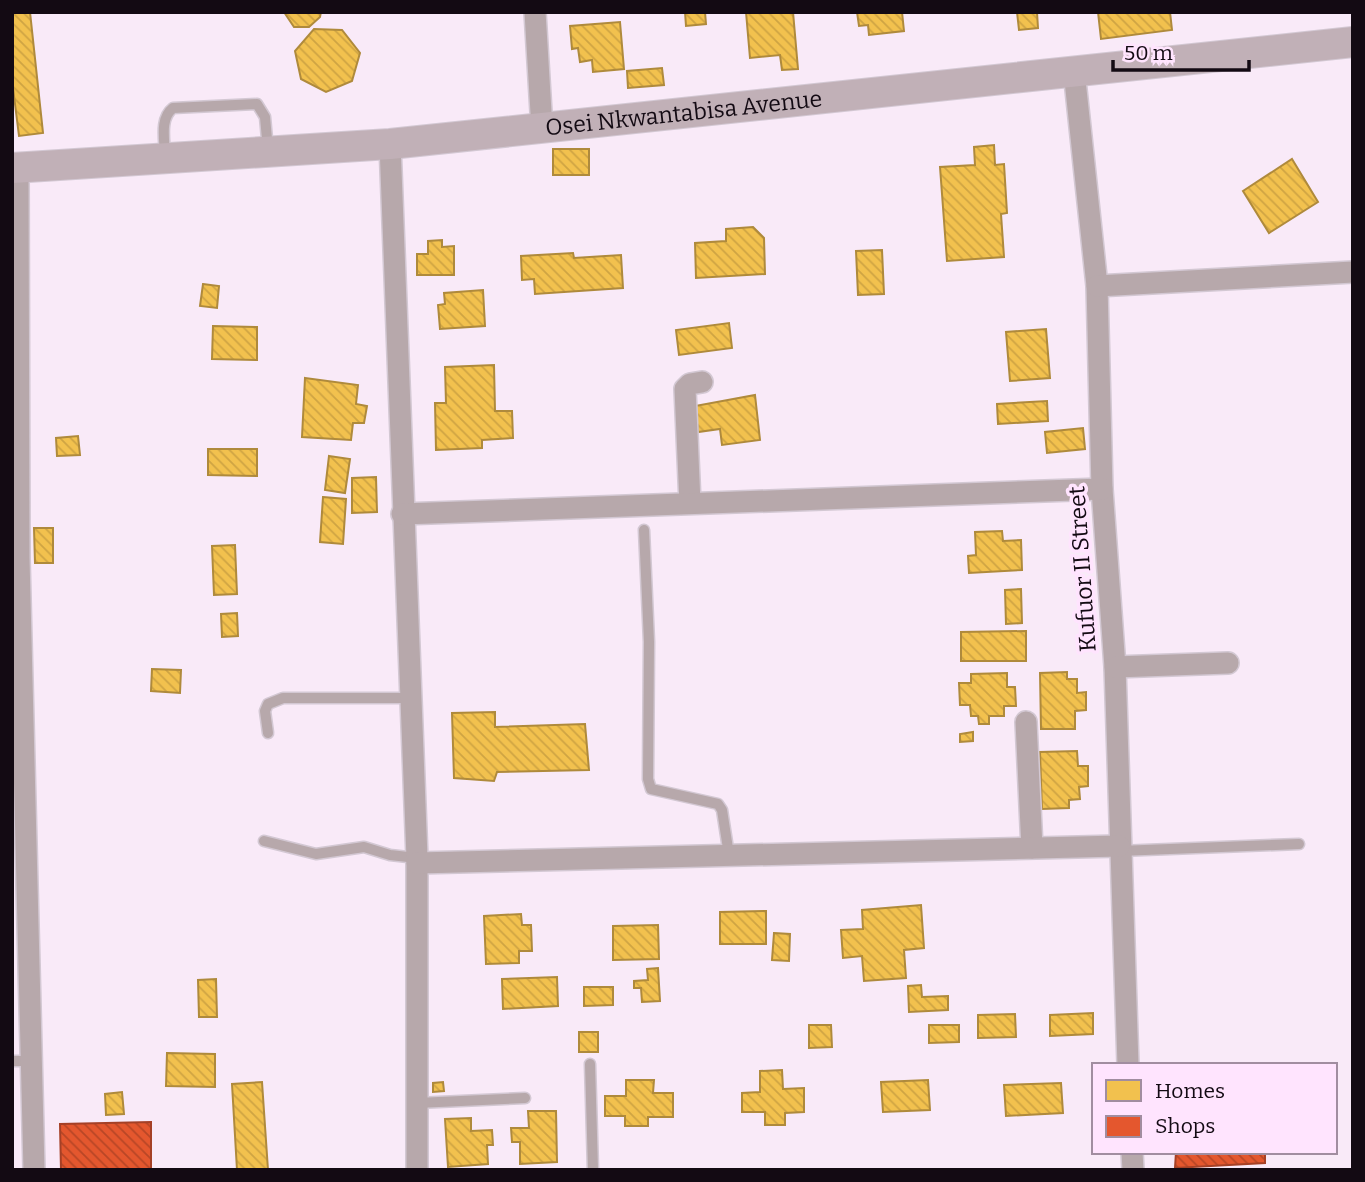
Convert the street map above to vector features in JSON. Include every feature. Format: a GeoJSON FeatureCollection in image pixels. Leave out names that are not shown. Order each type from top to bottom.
{"type":"FeatureCollection","features":[{"type":"Feature","properties":{"kind":"street"},"geometry":{"type":"LineString","coordinates":[[535,12],[542,129]]}},
{"type":"Feature","properties":{"kind":"street","name":"Osei Nkwantabisa Avenue"},"geometry":{"type":"LineString","coordinates":[[15,168],[390,144],[1353,42]]}},
{"type":"Feature","properties":{"kind":"street","name":"Kufuor II Street"},"geometry":{"type":"LineString","coordinates":[[1074,71],[1097,286],[1102,489],[1115,667],[1128,1063]]}},
{"type":"Feature","properties":{"kind":"street"},"geometry":{"type":"LineString","coordinates":[[390,144],[417,861],[418,1170]]}},
{"type":"Feature","properties":{"kind":"street"},"geometry":{"type":"LineString","coordinates":[[15,168],[22,1061],[34,1170]]}},
{"type":"Feature","properties":{"kind":"street"},"geometry":{"type":"LineString","coordinates":[[1097,286],[1353,272]]}},
{"type":"Feature","properties":{"kind":"street"},"geometry":{"type":"LineString","coordinates":[[690,503],[685,389],[690,384],[702,382]]}},
{"type":"Feature","properties":{"kind":"street"},"geometry":{"type":"LineString","coordinates":[[402,514],[1102,489]]}},
{"type":"Feature","properties":{"kind":"street"},"geometry":{"type":"LineString","coordinates":[[1115,667],[1228,663]]}},
{"type":"Feature","properties":{"kind":"street"},"geometry":{"type":"LineString","coordinates":[[1026,722],[1032,848]]}},
{"type":"Feature","properties":{"kind":"street"},"geometry":{"type":"LineString","coordinates":[[417,861],[1032,848],[1119,849]]}},
{"type":"Feature","properties":{"kind":"lane"},"geometry":{"type":"LineString","coordinates":[[165,158],[164,123],[166,113],[173,108],[257,104],[265,117],[268,150]]}},
{"type":"Feature","properties":{"kind":"lane"},"geometry":{"type":"LineString","coordinates":[[644,530],[649,642],[648,779],[652,789],[718,804],[722,810],[729,855]]}},
{"type":"Feature","properties":{"kind":"lane"},"geometry":{"type":"LineString","coordinates":[[268,733],[265,711],[268,704],[283,698],[410,698]]}},
{"type":"Feature","properties":{"kind":"lane"},"geometry":{"type":"LineString","coordinates":[[264,841],[316,854],[365,847],[417,861]]}},
{"type":"Feature","properties":{"kind":"lane"},"geometry":{"type":"LineString","coordinates":[[1119,849],[1299,844]]}},
{"type":"Feature","properties":{"kind":"lane"},"geometry":{"type":"LineString","coordinates":[[590,1064],[593,1170]]}},
{"type":"Feature","properties":{"kind":"lane"},"geometry":{"type":"LineString","coordinates":[[417,1103],[525,1098]]}},
{"type":"Feature","properties":{"kind":"building: Homes"},"geometry":{"type":"Polygon","coordinates":[[[12,12],[30,12],[43,133],[19,136],[12,80],[12,12]]]}},
{"type":"Feature","properties":{"kind":"building: Homes"},"geometry":{"type":"Polygon","coordinates":[[[284,12],[321,12],[320,17],[309,27],[294,27],[284,12]]]}},
{"type":"Feature","properties":{"kind":"building: Homes"},"geometry":{"type":"Polygon","coordinates":[[[685,12],[705,12],[706,24],[686,26],[685,12]]]}},
{"type":"Feature","properties":{"kind":"building: Homes"},"geometry":{"type":"Polygon","coordinates":[[[746,12],[793,12],[798,69],[782,70],[780,55],[750,58],[746,12]]]}},
{"type":"Feature","properties":{"kind":"building: Homes"},"geometry":{"type":"Polygon","coordinates":[[[857,12],[902,12],[904,31],[869,35],[868,25],[859,26],[857,12]]]}},
{"type":"Feature","properties":{"kind":"building: Homes"},"geometry":{"type":"Polygon","coordinates":[[[1017,12],[1037,12],[1038,28],[1019,30],[1017,12]]]}},
{"type":"Feature","properties":{"kind":"building: Homes"},"geometry":{"type":"Polygon","coordinates":[[[1098,12],[1170,12],[1172,30],[1101,39],[1098,12]]]}},
{"type":"Feature","properties":{"kind":"building: Homes"},"geometry":{"type":"Polygon","coordinates":[[[620,22],[624,69],[593,72],[592,60],[580,62],[578,48],[572,49],[570,26],[620,22]]]}},
{"type":"Feature","properties":{"kind":"building: Homes"},"geometry":{"type":"Polygon","coordinates":[[[314,29],[342,30],[360,53],[352,81],[326,92],[301,79],[295,51],[314,29]]]}},
{"type":"Feature","properties":{"kind":"building: Homes"},"geometry":{"type":"Polygon","coordinates":[[[662,68],[664,85],[628,88],[627,71],[662,68]]]}},
{"type":"Feature","properties":{"kind":"building: Homes"},"geometry":{"type":"Polygon","coordinates":[[[994,145],[995,165],[1004,164],[1007,213],[1001,214],[1004,257],[947,261],[940,167],[975,165],[974,147],[994,145]]]}},
{"type":"Feature","properties":{"kind":"building: Homes"},"geometry":{"type":"Polygon","coordinates":[[[553,149],[589,149],[589,175],[553,175],[553,149]]]}},
{"type":"Feature","properties":{"kind":"building: Homes"},"geometry":{"type":"Polygon","coordinates":[[[1292,159],[1318,202],[1269,233],[1243,191],[1292,159]]]}},
{"type":"Feature","properties":{"kind":"building: Homes"},"geometry":{"type":"Polygon","coordinates":[[[753,227],[764,238],[765,274],[696,278],[695,243],[726,241],[726,229],[753,227]]]}},
{"type":"Feature","properties":{"kind":"building: Homes"},"geometry":{"type":"Polygon","coordinates":[[[442,240],[442,247],[454,246],[454,275],[417,275],[417,254],[428,254],[428,241],[442,240]]]}},
{"type":"Feature","properties":{"kind":"building: Homes"},"geometry":{"type":"Polygon","coordinates":[[[882,250],[884,294],[858,295],[856,251],[882,250]]]}},
{"type":"Feature","properties":{"kind":"building: Homes"},"geometry":{"type":"Polygon","coordinates":[[[573,253],[574,258],[621,255],[623,288],[535,294],[534,279],[522,280],[521,256],[573,253]]]}},
{"type":"Feature","properties":{"kind":"building: Homes"},"geometry":{"type":"Polygon","coordinates":[[[203,284],[219,286],[217,308],[200,306],[203,284]]]}},
{"type":"Feature","properties":{"kind":"building: Homes"},"geometry":{"type":"Polygon","coordinates":[[[483,290],[485,326],[440,329],[438,305],[445,304],[444,293],[483,290]]]}},
{"type":"Feature","properties":{"kind":"building: Homes"},"geometry":{"type":"Polygon","coordinates":[[[729,323],[732,348],[679,355],[676,330],[729,323]]]}},
{"type":"Feature","properties":{"kind":"building: Homes"},"geometry":{"type":"Polygon","coordinates":[[[213,326],[257,327],[257,360],[212,359],[213,326]]]}},
{"type":"Feature","properties":{"kind":"building: Homes"},"geometry":{"type":"Polygon","coordinates":[[[1046,329],[1050,378],[1010,381],[1006,332],[1046,329]]]}},
{"type":"Feature","properties":{"kind":"building: Homes"},"geometry":{"type":"Polygon","coordinates":[[[494,365],[495,411],[512,411],[513,438],[482,440],[482,448],[436,450],[435,403],[446,403],[445,367],[494,365]]]}},
{"type":"Feature","properties":{"kind":"building: Homes"},"geometry":{"type":"Polygon","coordinates":[[[305,378],[358,385],[356,404],[367,406],[364,423],[353,423],[351,440],[302,437],[305,378]]]}},
{"type":"Feature","properties":{"kind":"building: Homes"},"geometry":{"type":"Polygon","coordinates":[[[755,395],[760,440],[722,445],[720,429],[698,432],[695,406],[755,395]]]}},
{"type":"Feature","properties":{"kind":"building: Homes"},"geometry":{"type":"Polygon","coordinates":[[[1047,401],[1048,421],[998,424],[997,404],[1047,401]]]}},
{"type":"Feature","properties":{"kind":"building: Homes"},"geometry":{"type":"Polygon","coordinates":[[[1083,428],[1085,449],[1047,453],[1045,432],[1083,428]]]}},
{"type":"Feature","properties":{"kind":"building: Homes"},"geometry":{"type":"Polygon","coordinates":[[[78,436],[80,455],[57,456],[56,438],[78,436]]]}},
{"type":"Feature","properties":{"kind":"building: Homes"},"geometry":{"type":"Polygon","coordinates":[[[208,449],[257,449],[257,476],[208,475],[208,449]]]}},
{"type":"Feature","properties":{"kind":"building: Homes"},"geometry":{"type":"Polygon","coordinates":[[[329,456],[350,459],[345,493],[325,490],[329,456]]]}},
{"type":"Feature","properties":{"kind":"building: Homes"},"geometry":{"type":"Polygon","coordinates":[[[376,477],[377,512],[352,513],[352,478],[376,477]]]}},
{"type":"Feature","properties":{"kind":"building: Homes"},"geometry":{"type":"Polygon","coordinates":[[[323,497],[346,499],[343,544],[320,542],[323,497]]]}},
{"type":"Feature","properties":{"kind":"building: Homes"},"geometry":{"type":"Polygon","coordinates":[[[34,528],[53,528],[53,563],[35,563],[34,528]]]}},
{"type":"Feature","properties":{"kind":"building: Homes"},"geometry":{"type":"Polygon","coordinates":[[[1002,531],[1003,541],[1021,540],[1022,570],[969,573],[968,556],[976,555],[975,532],[1002,531]]]}},
{"type":"Feature","properties":{"kind":"building: Homes"},"geometry":{"type":"Polygon","coordinates":[[[235,545],[237,594],[214,595],[212,546],[235,545]]]}},
{"type":"Feature","properties":{"kind":"building: Homes"},"geometry":{"type":"Polygon","coordinates":[[[1021,589],[1022,623],[1006,624],[1005,590],[1021,589]]]}},
{"type":"Feature","properties":{"kind":"building: Homes"},"geometry":{"type":"Polygon","coordinates":[[[237,613],[238,636],[222,637],[221,614],[237,613]]]}},
{"type":"Feature","properties":{"kind":"building: Homes"},"geometry":{"type":"Polygon","coordinates":[[[1026,631],[1026,661],[961,661],[961,632],[1026,631]]]}},
{"type":"Feature","properties":{"kind":"building: Homes"},"geometry":{"type":"Polygon","coordinates":[[[152,669],[181,670],[180,693],[151,691],[152,669]]]}},
{"type":"Feature","properties":{"kind":"building: Homes"},"geometry":{"type":"Polygon","coordinates":[[[1067,672],[1067,679],[1077,679],[1077,693],[1086,692],[1086,710],[1075,711],[1075,729],[1041,729],[1040,673],[1067,672]]]}},
{"type":"Feature","properties":{"kind":"building: Homes"},"geometry":{"type":"Polygon","coordinates":[[[1007,673],[1007,687],[1015,687],[1016,706],[1004,706],[1004,716],[989,716],[989,724],[979,724],[978,716],[971,716],[970,705],[960,705],[959,683],[971,683],[971,674],[1007,673]]]}},
{"type":"Feature","properties":{"kind":"building: Homes"},"geometry":{"type":"Polygon","coordinates":[[[495,712],[495,727],[585,724],[589,770],[497,772],[494,781],[454,778],[452,713],[495,712]]]}},
{"type":"Feature","properties":{"kind":"building: Homes"},"geometry":{"type":"Polygon","coordinates":[[[973,732],[973,741],[960,742],[960,734],[973,732]]]}},
{"type":"Feature","properties":{"kind":"building: Homes"},"geometry":{"type":"Polygon","coordinates":[[[1077,751],[1078,766],[1088,766],[1088,786],[1079,787],[1080,799],[1069,800],[1069,808],[1042,809],[1040,752],[1077,751]]]}},
{"type":"Feature","properties":{"kind":"building: Homes"},"geometry":{"type":"Polygon","coordinates":[[[921,905],[924,948],[904,950],[906,978],[864,981],[862,956],[843,958],[841,930],[863,929],[862,910],[921,905]]]}},
{"type":"Feature","properties":{"kind":"building: Homes"},"geometry":{"type":"Polygon","coordinates":[[[766,911],[766,944],[720,944],[720,912],[766,911]]]}},
{"type":"Feature","properties":{"kind":"building: Homes"},"geometry":{"type":"Polygon","coordinates":[[[521,914],[522,925],[531,925],[532,951],[519,951],[519,963],[486,964],[484,916],[521,914]]]}},
{"type":"Feature","properties":{"kind":"building: Homes"},"geometry":{"type":"Polygon","coordinates":[[[658,925],[659,959],[613,960],[613,926],[658,925]]]}},
{"type":"Feature","properties":{"kind":"building: Homes"},"geometry":{"type":"Polygon","coordinates":[[[774,933],[790,934],[789,961],[772,960],[774,933]]]}},
{"type":"Feature","properties":{"kind":"building: Homes"},"geometry":{"type":"Polygon","coordinates":[[[658,968],[660,1001],[642,1002],[641,988],[634,988],[634,981],[648,980],[647,969],[658,968]]]}},
{"type":"Feature","properties":{"kind":"building: Homes"},"geometry":{"type":"Polygon","coordinates":[[[557,977],[558,1006],[503,1009],[502,979],[557,977]]]}},
{"type":"Feature","properties":{"kind":"building: Homes"},"geometry":{"type":"Polygon","coordinates":[[[216,979],[217,1017],[199,1017],[198,980],[216,979]]]}},
{"type":"Feature","properties":{"kind":"building: Homes"},"geometry":{"type":"Polygon","coordinates":[[[921,985],[922,997],[948,996],[948,1010],[909,1012],[908,986],[921,985]]]}},
{"type":"Feature","properties":{"kind":"building: Homes"},"geometry":{"type":"Polygon","coordinates":[[[584,987],[613,987],[613,1005],[584,1006],[584,987]]]}},
{"type":"Feature","properties":{"kind":"building: Homes"},"geometry":{"type":"Polygon","coordinates":[[[1093,1013],[1093,1034],[1050,1036],[1050,1015],[1093,1013]]]}},
{"type":"Feature","properties":{"kind":"building: Homes"},"geometry":{"type":"Polygon","coordinates":[[[1015,1014],[1016,1037],[978,1038],[978,1015],[1015,1014]]]}},
{"type":"Feature","properties":{"kind":"building: Homes"},"geometry":{"type":"Polygon","coordinates":[[[809,1025],[831,1025],[832,1047],[809,1048],[809,1025]]]}},
{"type":"Feature","properties":{"kind":"building: Homes"},"geometry":{"type":"Polygon","coordinates":[[[929,1025],[959,1025],[959,1042],[929,1043],[929,1025]]]}},
{"type":"Feature","properties":{"kind":"building: Homes"},"geometry":{"type":"Polygon","coordinates":[[[579,1032],[598,1032],[598,1052],[579,1052],[579,1032]]]}},
{"type":"Feature","properties":{"kind":"building: Homes"},"geometry":{"type":"Polygon","coordinates":[[[167,1053],[215,1054],[215,1087],[166,1086],[167,1053]]]}},
{"type":"Feature","properties":{"kind":"building: Homes"},"geometry":{"type":"Polygon","coordinates":[[[782,1070],[783,1089],[804,1088],[804,1112],[785,1113],[785,1125],[765,1125],[765,1112],[742,1112],[742,1093],[760,1092],[760,1071],[782,1070]]]}},
{"type":"Feature","properties":{"kind":"building: Homes"},"geometry":{"type":"Polygon","coordinates":[[[626,1080],[654,1080],[653,1093],[673,1093],[673,1117],[648,1117],[648,1126],[625,1126],[625,1116],[605,1116],[605,1096],[626,1096],[626,1080]]]}},
{"type":"Feature","properties":{"kind":"building: Homes"},"geometry":{"type":"Polygon","coordinates":[[[928,1080],[930,1110],[883,1112],[881,1082],[928,1080]]]}},
{"type":"Feature","properties":{"kind":"building: Homes"},"geometry":{"type":"Polygon","coordinates":[[[262,1082],[268,1170],[237,1170],[232,1084],[262,1082]]]}},
{"type":"Feature","properties":{"kind":"building: Homes"},"geometry":{"type":"Polygon","coordinates":[[[443,1082],[444,1091],[433,1092],[433,1083],[443,1082]]]}},
{"type":"Feature","properties":{"kind":"building: Homes"},"geometry":{"type":"Polygon","coordinates":[[[1061,1083],[1063,1113],[1006,1116],[1004,1085],[1061,1083]]]}},
{"type":"Feature","properties":{"kind":"building: Homes"},"geometry":{"type":"Polygon","coordinates":[[[122,1092],[124,1114],[106,1115],[105,1094],[122,1092]]]}},
{"type":"Feature","properties":{"kind":"building: Homes"},"geometry":{"type":"Polygon","coordinates":[[[528,1111],[556,1111],[557,1162],[520,1164],[520,1142],[512,1142],[511,1128],[529,1128],[528,1111]]]}},
{"type":"Feature","properties":{"kind":"building: Homes"},"geometry":{"type":"Polygon","coordinates":[[[471,1118],[471,1131],[492,1130],[493,1145],[487,1145],[488,1164],[448,1167],[445,1119],[471,1118]]]}},
{"type":"Feature","properties":{"kind":"building: Shops"},"geometry":{"type":"Polygon","coordinates":[[[151,1122],[151,1170],[61,1170],[60,1124],[151,1122]]]}},
{"type":"Feature","properties":{"kind":"building: Shops"},"geometry":{"type":"Polygon","coordinates":[[[1176,1154],[1265,1154],[1265,1163],[1175,1168],[1176,1154]]]}}]}
